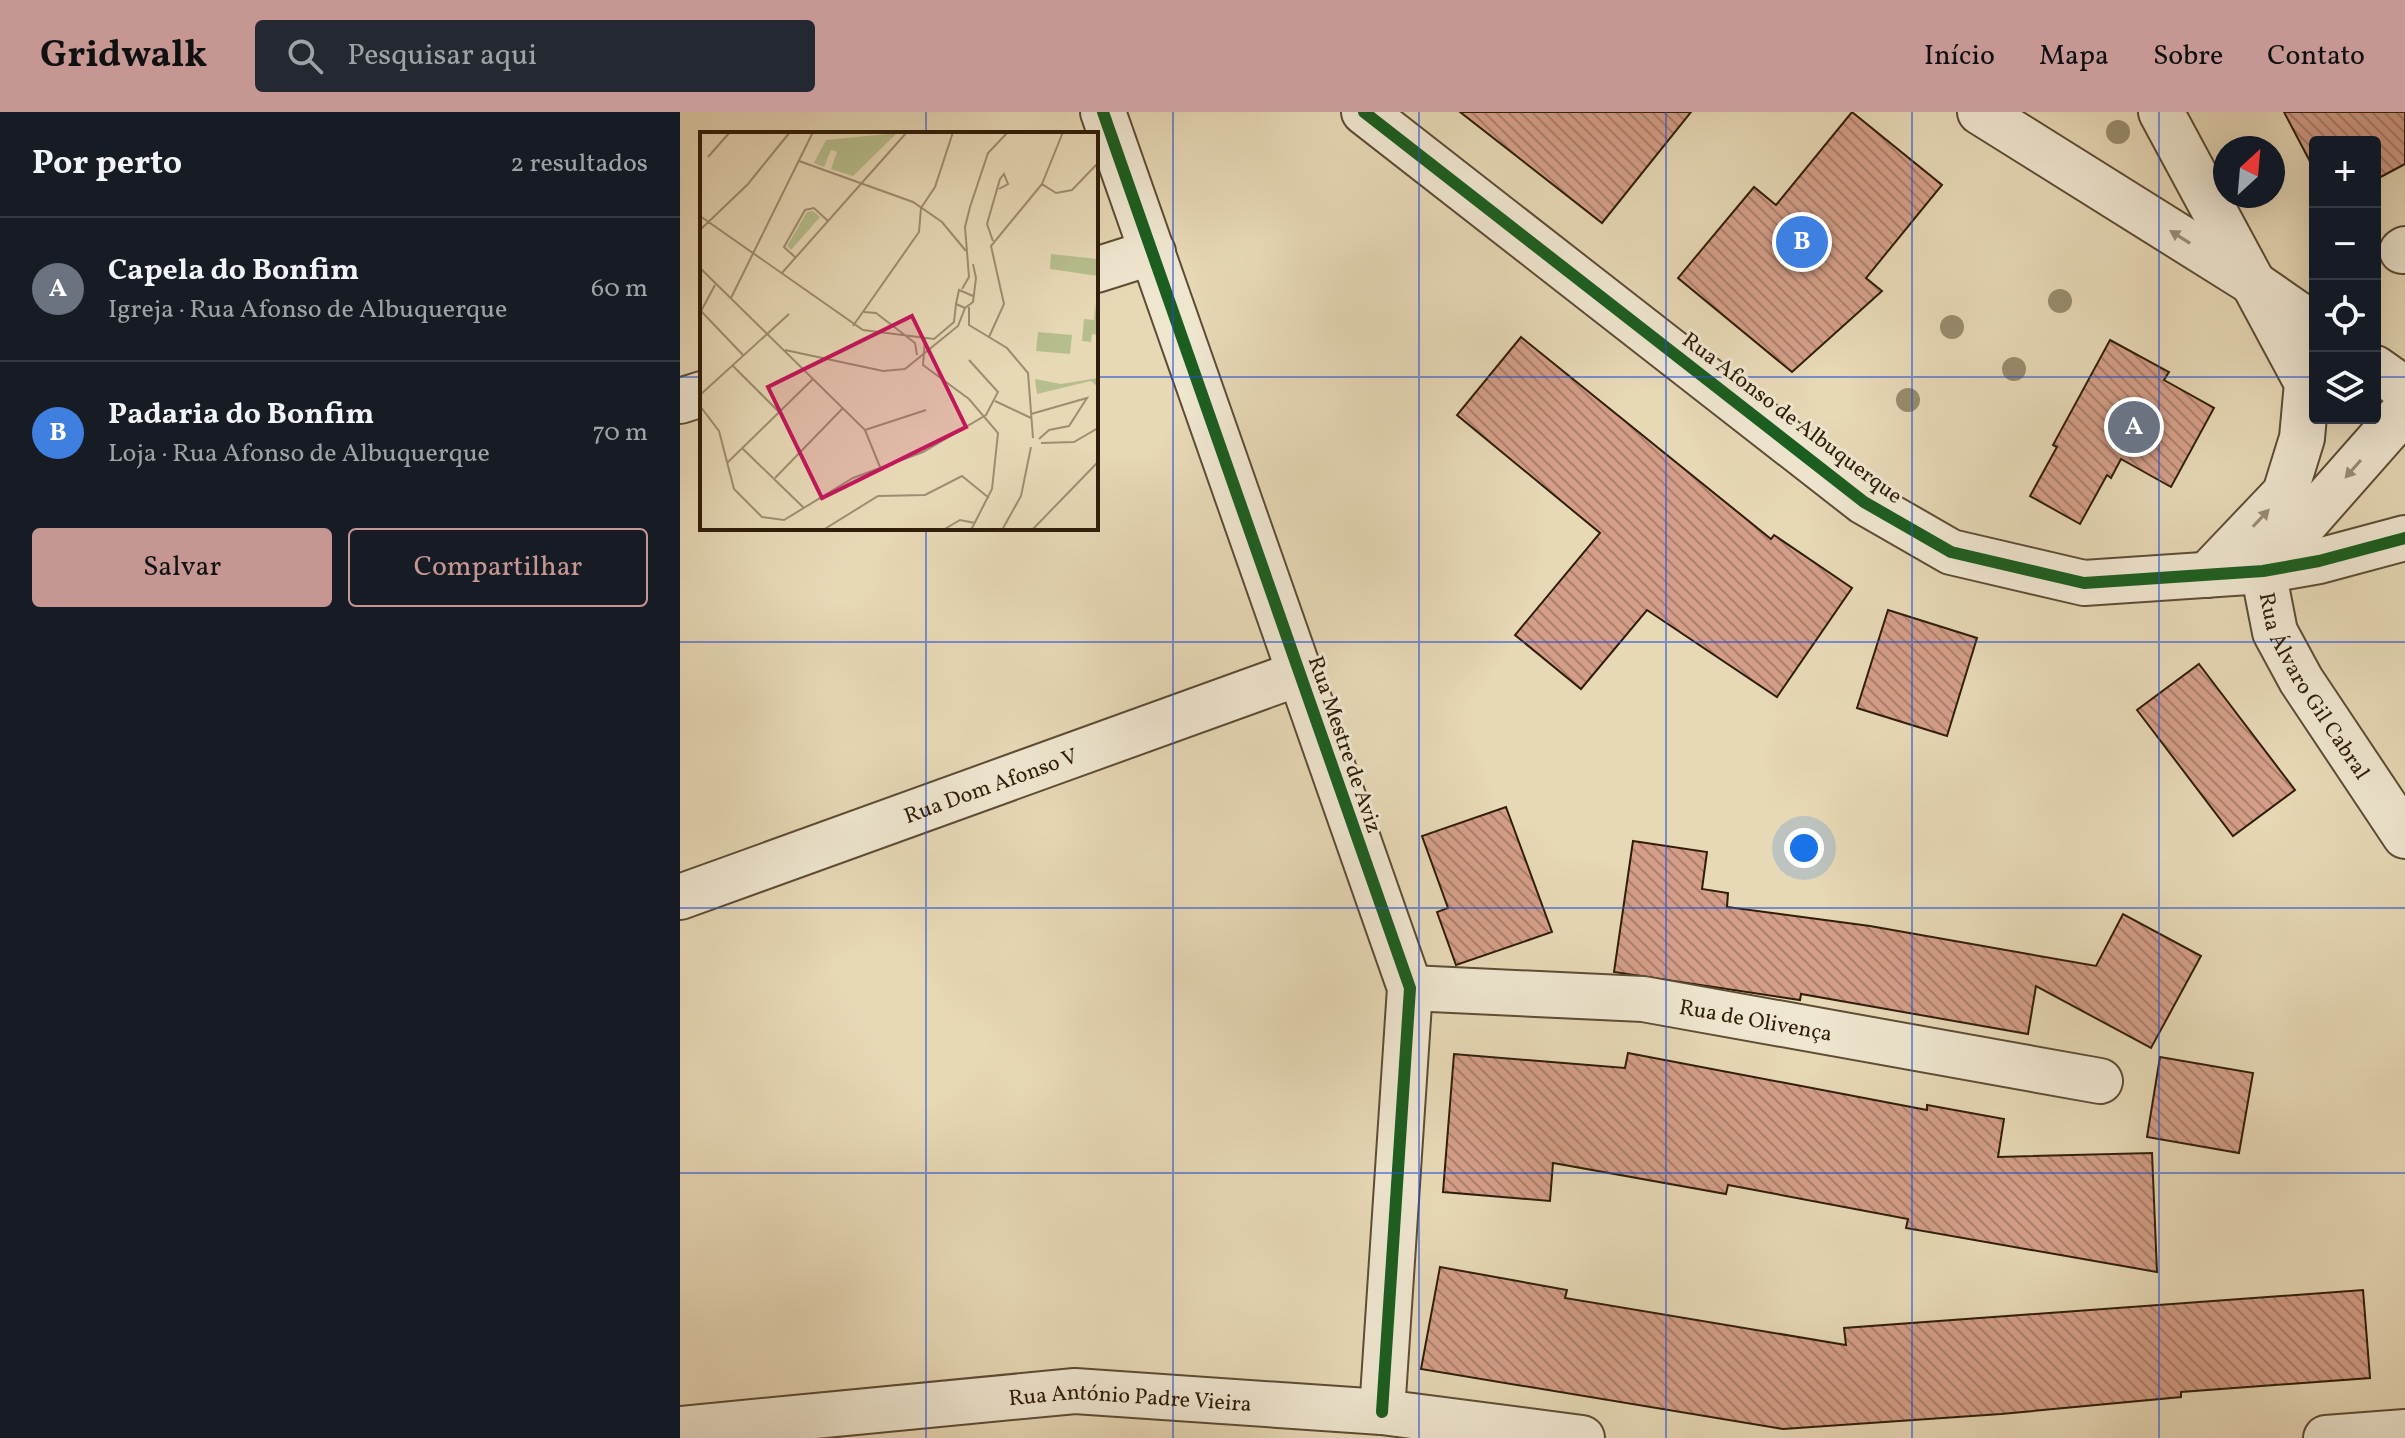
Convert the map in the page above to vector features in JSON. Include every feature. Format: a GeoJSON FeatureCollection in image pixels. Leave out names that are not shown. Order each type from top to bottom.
{"type":"FeatureCollection","features":[{"type":"Feature","properties":{"kind":"street","name":"Rua Mestre de Aviz"},"geometry":{"type":"LineString","coordinates":[[1103,112],[1410,988],[1382,1412]]}},
{"type":"Feature","properties":{"kind":"street","name":"Rua Afonso de Albuquerque"},"geometry":{"type":"LineString","coordinates":[[1364,112],[1864,502],[1951,552],[2084,583],[2263,571],[2319,561],[2405,538]]}},
{"type":"Feature","properties":{"kind":"street"},"geometry":{"type":"LineString","coordinates":[[1980,112],[2250,281],[2309,322]]}},
{"type":"Feature","properties":{"kind":"street"},"geometry":{"type":"LineString","coordinates":[[2161,112],[2307,383],[2302,438],[2285,493],[2207,575]]}},
{"type":"Feature","properties":{"kind":"street"},"geometry":{"type":"LineString","coordinates":[[1098,269],[1153,252]]}},
{"type":"Feature","properties":{"kind":"street"},"geometry":{"type":"LineString","coordinates":[[2381,372],[2405,389]]}},
{"type":"Feature","properties":{"kind":"street"},"geometry":{"type":"LineString","coordinates":[[680,401],[700,395]]}},
{"type":"Feature","properties":{"kind":"street"},"geometry":{"type":"LineString","coordinates":[[2263,571],[2405,410]]}},
{"type":"Feature","properties":{"kind":"street","name":"Rua Álvaro Gil Cabral"},"geometry":{"type":"LineString","coordinates":[[2263,571],[2275,632],[2301,680],[2405,836]]}},
{"type":"Feature","properties":{"kind":"street","name":"Rua Dom Afonso V"},"geometry":{"type":"LineString","coordinates":[[680,897],[1300,673]]}},
{"type":"Feature","properties":{"kind":"street","name":"Rua de Olivença"},"geometry":{"type":"LineString","coordinates":[[1410,988],[1643,999],[2100,1081]]}},
{"type":"Feature","properties":{"kind":"street","name":"Rua António Padre Vieira"},"geometry":{"type":"LineString","coordinates":[[680,1429],[1075,1391],[1382,1412],[1582,1438]]}},
{"type":"Feature","properties":{"kind":"street"},"geometry":{"type":"LineString","coordinates":[[2326,1438],[2405,1432]]}},
{"type":"Feature","properties":{"kind":"building"},"geometry":{"type":"Polygon","coordinates":[[[1460,112],[1691,112],[1602,223],[1460,112]]]}},
{"type":"Feature","properties":{"kind":"building"},"geometry":{"type":"Polygon","coordinates":[[[1852,112],[1942,185],[1866,278],[1882,291],[1792,372],[1678,278],[1754,187],[1776,205],[1852,112]]]}},
{"type":"Feature","properties":{"kind":"building"},"geometry":{"type":"Polygon","coordinates":[[[2284,112],[2405,112],[2405,164],[2381,177],[2381,136],[2309,136],[2309,160],[2284,112]]]}},
{"type":"Feature","properties":{"kind":"building"},"geometry":{"type":"Polygon","coordinates":[[[1521,337],[1771,539],[1774,535],[1852,588],[1777,697],[1647,610],[1581,689],[1515,635],[1600,533],[1457,415],[1521,337]]]}},
{"type":"Feature","properties":{"kind":"building"},"geometry":{"type":"Polygon","coordinates":[[[2110,340],[2169,372],[2164,380],[2214,408],[2171,487],[2121,459],[2111,478],[2107,475],[2080,524],[2030,496],[2057,447],[2053,445],[2110,340]]]}},
{"type":"Feature","properties":{"kind":"building"},"geometry":{"type":"Polygon","coordinates":[[[1888,610],[1977,638],[1947,736],[1857,708],[1888,610]]]}},
{"type":"Feature","properties":{"kind":"building"},"geometry":{"type":"Polygon","coordinates":[[[2199,664],[2295,790],[2233,836],[2137,710],[2199,664]]]}},
{"type":"Feature","properties":{"kind":"building"},"geometry":{"type":"Polygon","coordinates":[[[1506,807],[1552,932],[1456,965],[1437,912],[1448,908],[1422,836],[1506,807]]]}},
{"type":"Feature","properties":{"kind":"building"},"geometry":{"type":"Polygon","coordinates":[[[1633,841],[1707,852],[1702,889],[1728,893],[1727,907],[1870,926],[2096,966],[2123,914],[2201,956],[2151,1048],[2036,986],[2028,1034],[1801,994],[1800,1000],[1614,972],[1633,841]]]}},
{"type":"Feature","properties":{"kind":"building"},"geometry":{"type":"Polygon","coordinates":[[[1628,1053],[1927,1110],[1927,1105],[2004,1119],[1998,1157],[2152,1153],[2157,1272],[1906,1228],[1908,1219],[1728,1185],[1726,1194],[1553,1163],[1550,1201],[1443,1192],[1454,1054],[1625,1068],[1628,1053]]]}},
{"type":"Feature","properties":{"kind":"building"},"geometry":{"type":"Polygon","coordinates":[[[2160,1057],[2253,1073],[2239,1153],[2147,1137],[2160,1057]]]}},
{"type":"Feature","properties":{"kind":"building"},"geometry":{"type":"Polygon","coordinates":[[[1440,1267],[1567,1290],[1565,1298],[1846,1345],[1844,1328],[2363,1290],[2370,1378],[2181,1392],[2181,1397],[2001,1414],[1783,1429],[1421,1369],[1440,1267]]]}},
{"type":"Feature","properties":{"kind":"cycle path"},"geometry":{"type":"LineString","coordinates":[[1103,112],[1410,988],[1382,1412]]}},
{"type":"Feature","properties":{"kind":"cycle path"},"geometry":{"type":"LineString","coordinates":[[1364,112],[1864,502],[1951,552],[2084,583],[2263,571],[2319,561],[2405,538]]}},
{"type":"Feature","properties":{"kind":"place","name":"Padaria do Bonfim"},"geometry":{"type":"Point","coordinates":[1802,242]}},
{"type":"Feature","properties":{"kind":"place","name":"Capela do Bonfim"},"geometry":{"type":"Point","coordinates":[2134,427]}}]}
